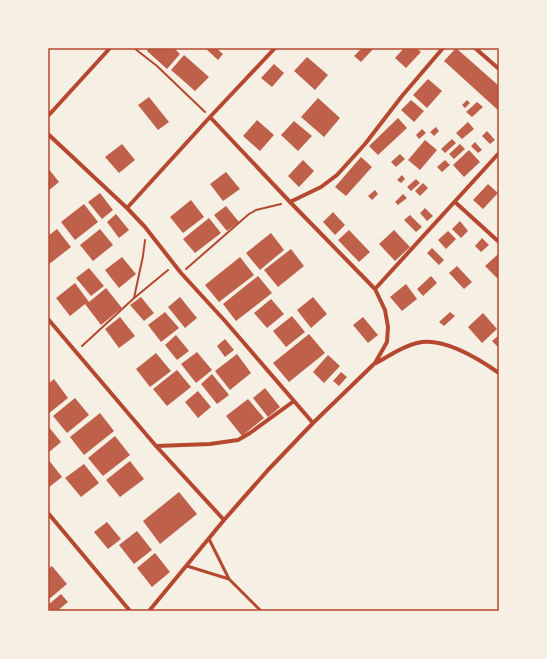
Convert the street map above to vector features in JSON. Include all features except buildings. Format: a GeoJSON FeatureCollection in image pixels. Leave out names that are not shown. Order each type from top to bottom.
{"type":"FeatureCollection","features":[{"type":"Feature","properties":{"kind":"street"},"geometry":{"type":"LineString","coordinates":[[48,116],[110,48]]}},
{"type":"Feature","properties":{"kind":"street"},"geometry":{"type":"LineString","coordinates":[[127,208],[274,48]]}},
{"type":"Feature","properties":{"kind":"street"},"geometry":{"type":"LineString","coordinates":[[290,202],[321,187],[337,175],[365,144],[402,96],[443,48]]}},
{"type":"Feature","properties":{"kind":"street"},"geometry":{"type":"LineString","coordinates":[[475,48],[499,69]]}},
{"type":"Feature","properties":{"kind":"street"},"geometry":{"type":"LineString","coordinates":[[150,611],[224,520],[268,470],[313,423],[375,363],[387,342],[388,328],[385,310],[375,289],[290,202],[210,116]]}},
{"type":"Feature","properties":{"kind":"street"},"geometry":{"type":"LineString","coordinates":[[48,134],[127,208],[145,227],[181,273],[225,321],[313,423]]}},
{"type":"Feature","properties":{"kind":"street"},"geometry":{"type":"LineString","coordinates":[[375,289],[499,153]]}},
{"type":"Feature","properties":{"kind":"street"},"geometry":{"type":"LineString","coordinates":[[454,202],[499,242]]}},
{"type":"Feature","properties":{"kind":"street"},"geometry":{"type":"LineString","coordinates":[[48,319],[77,351],[156,446],[224,520]]}},
{"type":"Feature","properties":{"kind":"street"},"geometry":{"type":"LineString","coordinates":[[375,363],[417,343],[437,342],[476,357],[499,373]]}},
{"type":"Feature","properties":{"kind":"street"},"geometry":{"type":"LineString","coordinates":[[156,446],[210,444],[238,440],[294,401]]}},
{"type":"Feature","properties":{"kind":"street"},"geometry":{"type":"LineString","coordinates":[[48,513],[130,611]]}},
{"type":"Feature","properties":{"kind":"lane"},"geometry":{"type":"LineString","coordinates":[[209,539],[229,579],[261,611]]}},
{"type":"Feature","properties":{"kind":"lane"},"geometry":{"type":"LineString","coordinates":[[187,566],[229,579]]}},
{"type":"Feature","properties":{"kind":"path"},"geometry":{"type":"LineString","coordinates":[[134,48],[157,66],[210,116]]}},
{"type":"Feature","properties":{"kind":"path"},"geometry":{"type":"LineString","coordinates":[[181,273],[249,214],[256,210],[290,202]]}},
{"type":"Feature","properties":{"kind":"path"},"geometry":{"type":"LineString","coordinates":[[133,299],[145,247],[145,227]]}},
{"type":"Feature","properties":{"kind":"path"},"geometry":{"type":"LineString","coordinates":[[77,351],[133,299],[175,264]]}}]}
